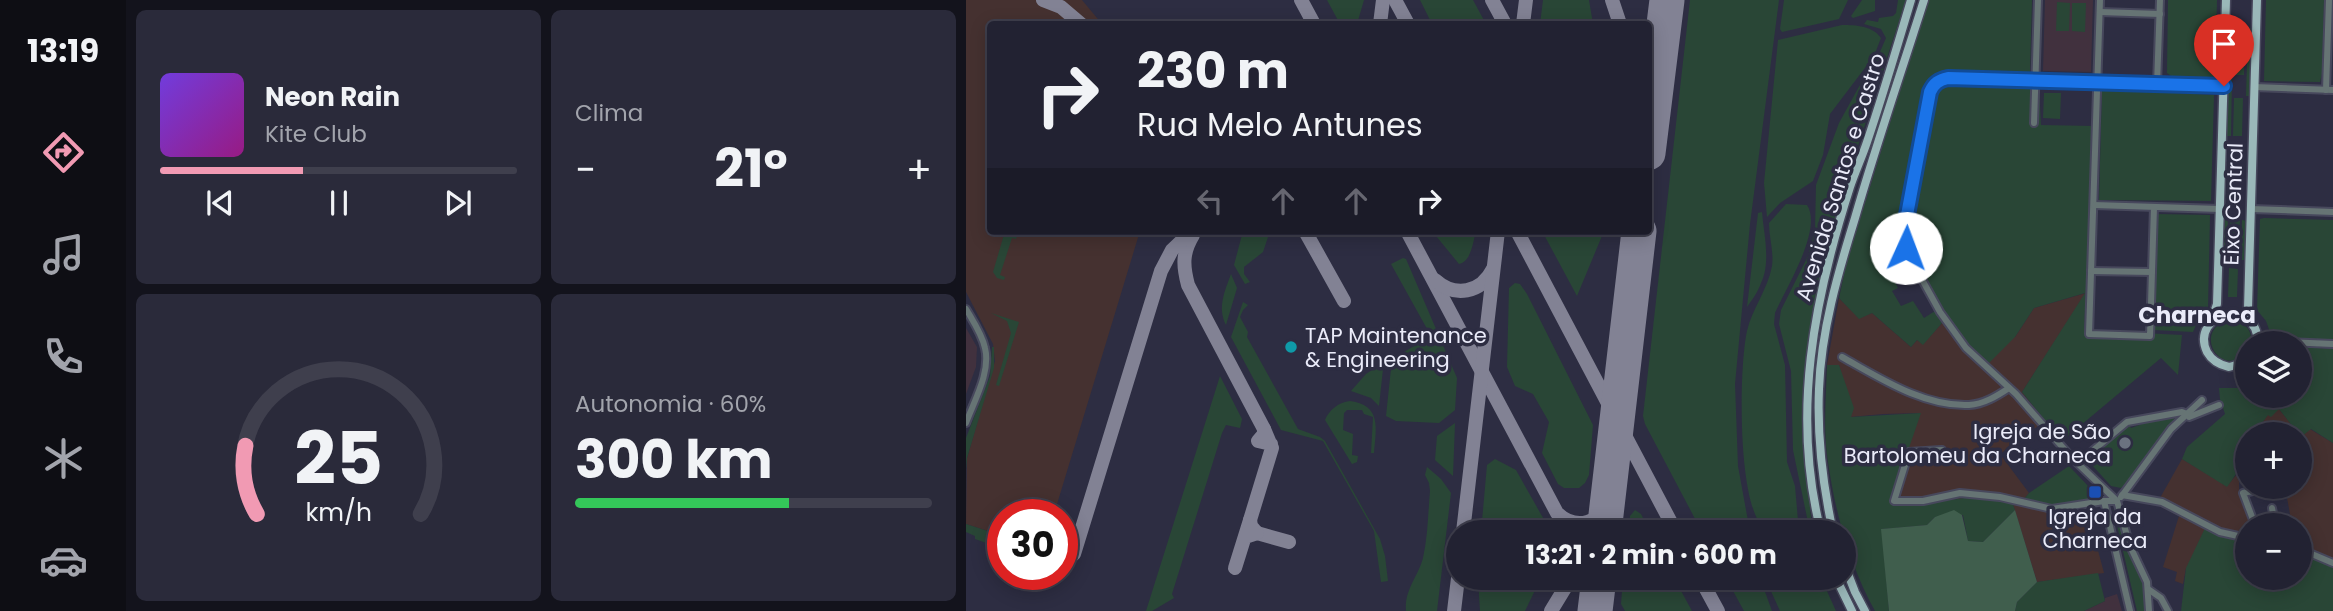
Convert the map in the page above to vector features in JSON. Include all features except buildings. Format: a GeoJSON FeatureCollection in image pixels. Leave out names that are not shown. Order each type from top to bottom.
{"type":"FeatureCollection","features":[{"type":"Feature","properties":{"kind":"main road","name":"Avenida Santos e Castro"},"geometry":{"type":"LineString","coordinates":[[1819,520],[1811,473],[1807,418],[1807,379],[1814,332],[1850,188],[1911,0]]}},
{"type":"Feature","properties":{"kind":"main road","name":"Avenida Santos e Castro"},"geometry":{"type":"LineString","coordinates":[[1831,520],[1819,412],[1821,362],[1826,330],[1839,271],[1924,0]]}},
{"type":"Feature","properties":{"kind":"main road","name":"Eixo Central"},"geometry":{"type":"LineString","coordinates":[[2226,0],[2217,303],[2206,331],[2205,342],[2212,359],[2222,365],[2235,366]]}},
{"type":"Feature","properties":{"kind":"main road","name":"Eixo Central"},"geometry":{"type":"LineString","coordinates":[[2255,331],[2248,308],[2257,0]]}},
{"type":"Feature","properties":{"kind":"main road"},"geometry":{"type":"LineString","coordinates":[[2210,324],[2222,315],[2234,314],[2245,317],[2253,325]]}},
{"type":"Feature","properties":{"kind":"main road"},"geometry":{"type":"LineString","coordinates":[[1842,590],[1852,611]]}},
{"type":"Feature","properties":{"kind":"main road"},"geometry":{"type":"LineString","coordinates":[[1854,590],[1865,611]]}},
{"type":"Feature","properties":{"kind":"street"},"geometry":{"type":"LineString","coordinates":[[2034,123],[2038,0]]}},
{"type":"Feature","properties":{"kind":"street"},"geometry":{"type":"LineString","coordinates":[[2100,0],[2090,334],[2150,335],[2154,207]]}},
{"type":"Feature","properties":{"kind":"street"},"geometry":{"type":"LineString","coordinates":[[2157,85],[2160,0]]}},
{"type":"Feature","properties":{"kind":"street"},"geometry":{"type":"LineString","coordinates":[[2254,87],[2329,90],[2329,0]]}},
{"type":"Feature","properties":{"kind":"street"},"geometry":{"type":"LineString","coordinates":[[2099,12],[2160,14]]}},
{"type":"Feature","properties":{"kind":"street"},"geometry":{"type":"LineString","coordinates":[[2149,611],[2147,582],[2130,546],[2120,498],[2078,463],[2009,388],[1961,342],[1917,272],[1906,248],[1904,231],[1932,87],[1941,79],[2224,86]]}},
{"type":"Feature","properties":{"kind":"street"},"geometry":{"type":"LineString","coordinates":[[2094,205],[2220,209]]}},
{"type":"Feature","properties":{"kind":"street"},"geometry":{"type":"LineString","coordinates":[[2250,209],[2333,212]]}},
{"type":"Feature","properties":{"kind":"street"},"geometry":{"type":"LineString","coordinates":[[2091,271],[2152,272]]}},
{"type":"Feature","properties":{"kind":"street"},"geometry":{"type":"LineString","coordinates":[[966,309],[982,340],[986,356],[985,373],[966,423]]}},
{"type":"Feature","properties":{"kind":"street"},"geometry":{"type":"LineString","coordinates":[[2312,343],[2333,344]]}},
{"type":"Feature","properties":{"kind":"street"},"geometry":{"type":"LineString","coordinates":[[1842,357],[1898,387],[1951,403],[1980,403],[2009,388]]}},
{"type":"Feature","properties":{"kind":"street"},"geometry":{"type":"LineString","coordinates":[[2120,498],[2180,420],[2202,400]]}},
{"type":"Feature","properties":{"kind":"street"},"geometry":{"type":"LineString","coordinates":[[2180,420],[2219,405]]}},
{"type":"Feature","properties":{"kind":"street"},"geometry":{"type":"LineString","coordinates":[[2078,463],[2131,420],[2182,412],[2188,414]]}},
{"type":"Feature","properties":{"kind":"street"},"geometry":{"type":"LineString","coordinates":[[1942,450],[1909,453],[1894,501],[1923,501],[1960,494],[2000,497],[2052,509],[2120,498],[2162,502],[2220,532],[2235,535]]}},
{"type":"Feature","properties":{"kind":"street"},"geometry":{"type":"LineString","coordinates":[[2104,501],[2130,611]]}},
{"type":"Feature","properties":{"kind":"street"},"geometry":{"type":"LineString","coordinates":[[2272,508],[2273,513]]}},
{"type":"Feature","properties":{"kind":"street"},"geometry":{"type":"LineString","coordinates":[[2312,554],[2333,563]]}},
{"type":"Feature","properties":{"kind":"street"},"geometry":{"type":"LineString","coordinates":[[2148,589],[2161,598],[2167,610]]}},
{"type":"Feature","properties":{"kind":"street"},"geometry":{"type":"LineString","coordinates":[[2149,602],[2167,610]]}},
{"type":"Feature","properties":{"kind":"shaded area"},"geometry":{"type":"Polygon","coordinates":[[[966,0],[1082,0],[1100,21],[987,21],[987,235],[1139,235],[1059,499],[987,499],[987,531],[966,524],[967,458],[995,361],[993,344],[966,292],[966,0]]]}},
{"type":"Feature","properties":{"kind":"shaded area"},"geometry":{"type":"Polygon","coordinates":[[[2045,0],[2093,0],[2091,72],[2043,71],[2045,0]]]}},
{"type":"Feature","properties":{"kind":"shaded area"},"geometry":{"type":"Polygon","coordinates":[[[2086,293],[2022,392],[2045,421],[2000,454],[2029,493],[2021,502],[2040,509],[2084,506],[2090,534],[2093,543],[2096,543],[2104,573],[2037,582],[2012,501],[1980,496],[1896,506],[1890,500],[1920,413],[1850,417],[1839,365],[1827,365],[1839,298],[1859,318],[1872,313],[1911,347],[1917,340],[1923,344],[1942,323],[1945,313],[1962,338],[2015,337],[2034,308],[2086,293]]]}},
{"type":"Feature","properties":{"kind":"shaded area"},"geometry":{"type":"Polygon","coordinates":[[[966,328],[977,347],[976,367],[966,394],[966,328]]]}},
{"type":"Feature","properties":{"kind":"shaded area"},"geometry":{"type":"Polygon","coordinates":[[[2279,409],[2289,422],[2262,422],[2268,414],[2279,409]]]}},
{"type":"Feature","properties":{"kind":"shaded area"},"geometry":{"type":"Polygon","coordinates":[[[2312,430],[2333,443],[2333,568],[2312,558],[2312,513],[2290,513],[2287,499],[2312,499],[2312,430]]]}},
{"type":"Feature","properties":{"kind":"shaded area"},"geometry":{"type":"Polygon","coordinates":[[[2182,459],[2227,486],[2235,477],[2235,499],[2241,499],[2247,513],[2235,513],[2235,546],[2186,568],[2183,584],[2175,581],[2177,572],[2163,567],[2179,516],[2154,503],[2160,498],[2182,459]]]}},
{"type":"Feature","properties":{"kind":"shaded area"},"geometry":{"type":"Polygon","coordinates":[[[2117,594],[2122,611],[2084,611],[2105,601],[2105,598],[2117,594]]]}},
{"type":"Feature","properties":{"kind":"green space"},"geometry":{"type":"Polygon","coordinates":[[[1327,0],[1364,0],[1358,21],[1338,21],[1327,0]]]}},
{"type":"Feature","properties":{"kind":"green space"},"geometry":{"type":"Polygon","coordinates":[[[1420,0],[1473,0],[1484,21],[1430,21],[1420,0]]]}},
{"type":"Feature","properties":{"kind":"green space"},"geometry":{"type":"Polygon","coordinates":[[[1543,0],[1589,0],[1592,21],[1540,21],[1543,0]]]}},
{"type":"Feature","properties":{"kind":"green space"},"geometry":{"type":"Polygon","coordinates":[[[1690,0],[1779,0],[1750,224],[1735,384],[1738,466],[1748,520],[1696,520],[1643,416],[1690,0]]]}},
{"type":"Feature","properties":{"kind":"green space"},"geometry":{"type":"Polygon","coordinates":[[[1784,0],[1848,0],[1839,19],[1782,32],[1780,29],[1784,0]]]}},
{"type":"Feature","properties":{"kind":"green space"},"geometry":{"type":"Polygon","coordinates":[[[1862,0],[1875,0],[1875,11],[1853,18],[1851,16],[1862,0]]]}},
{"type":"Feature","properties":{"kind":"green space"},"geometry":{"type":"Polygon","coordinates":[[[1898,0],[1906,0],[1853,161],[1820,282],[1806,383],[1812,502],[1811,520],[1808,520],[1793,450],[1791,371],[1779,324],[1781,310],[1808,256],[1815,231],[1816,185],[1839,123],[1876,61],[1886,38],[1881,29],[1864,24],[1867,20],[1878,22],[1879,18],[1896,13],[1898,0]]]}},
{"type":"Feature","properties":{"kind":"green space"},"geometry":{"type":"Polygon","coordinates":[[[1928,0],[2032,0],[2030,72],[2039,85],[2041,125],[2094,126],[2084,330],[2182,335],[2178,375],[2161,358],[2062,441],[2022,392],[2085,293],[2034,308],[2015,337],[1989,363],[1962,338],[1920,271],[1913,254],[1904,256],[1909,266],[1893,278],[1898,288],[1892,291],[1901,306],[1913,301],[1924,318],[1935,311],[1942,323],[1923,345],[1917,340],[1911,347],[1872,313],[1859,319],[1839,298],[1847,261],[1928,0]]]}},
{"type":"Feature","properties":{"kind":"green space"},"geometry":{"type":"Polygon","coordinates":[[[2168,0],[2217,0],[2215,79],[2174,78],[2167,73],[2168,0]]]}},
{"type":"Feature","properties":{"kind":"green space"},"geometry":{"type":"Polygon","coordinates":[[[2266,0],[2324,0],[2320,82],[2264,81],[2266,0]]]}},
{"type":"Feature","properties":{"kind":"green space"},"geometry":{"type":"Polygon","coordinates":[[[2057,2],[2070,3],[2069,31],[2056,31],[2057,2]]]}},
{"type":"Feature","properties":{"kind":"green space"},"geometry":{"type":"Polygon","coordinates":[[[2072,3],[2086,3],[2085,32],[2072,31],[2072,3]]]}},
{"type":"Feature","properties":{"kind":"green space"},"geometry":{"type":"Polygon","coordinates":[[[1842,25],[1869,29],[1881,38],[1874,56],[1830,114],[1823,155],[1813,181],[1780,203],[1767,217],[1764,183],[1778,40],[1842,25]]]}},
{"type":"Feature","properties":{"kind":"green space"},"geometry":{"type":"Polygon","coordinates":[[[2229,27],[2234,27],[2232,75],[2227,75],[2229,27]]]}},
{"type":"Feature","properties":{"kind":"green space"},"geometry":{"type":"Polygon","coordinates":[[[2236,27],[2245,27],[2244,75],[2235,75],[2236,27]]]}},
{"type":"Feature","properties":{"kind":"green space"},"geometry":{"type":"Polygon","coordinates":[[[2248,28],[2252,28],[2250,96],[2246,96],[2248,28]]]}},
{"type":"Feature","properties":{"kind":"green space"},"geometry":{"type":"Polygon","coordinates":[[[2227,77],[2232,77],[2231,136],[2226,136],[2227,77]]]}},
{"type":"Feature","properties":{"kind":"green space"},"geometry":{"type":"Polygon","coordinates":[[[2102,89],[2214,95],[2211,201],[2099,200],[2102,89]]]}},
{"type":"Feature","properties":{"kind":"green space"},"geometry":{"type":"Polygon","coordinates":[[[2044,93],[2061,93],[2060,119],[2043,118],[2044,93]]]}},
{"type":"Feature","properties":{"kind":"green space"},"geometry":{"type":"Polygon","coordinates":[[[2234,98],[2243,98],[2242,136],[2233,136],[2234,98]]]}},
{"type":"Feature","properties":{"kind":"green space"},"geometry":{"type":"Polygon","coordinates":[[[2232,159],[2241,159],[2240,197],[2231,197],[2232,159]]]}},
{"type":"Feature","properties":{"kind":"green space"},"geometry":{"type":"Polygon","coordinates":[[[1786,204],[1807,205],[1811,216],[1807,243],[1775,313],[1774,324],[1785,365],[1787,462],[1795,486],[1798,520],[1759,520],[1748,491],[1744,463],[1744,349],[1752,315],[1772,266],[1769,223],[1786,204]]]}},
{"type":"Feature","properties":{"kind":"green space"},"geometry":{"type":"Polygon","coordinates":[[[1762,212],[1766,266],[1760,286],[1747,307],[1758,213],[1762,212]]]}},
{"type":"Feature","properties":{"kind":"green space"},"geometry":{"type":"Polygon","coordinates":[[[2156,214],[2210,215],[2208,309],[2198,320],[2193,332],[2153,330],[2156,214]]]}},
{"type":"Feature","properties":{"kind":"green space"},"geometry":{"type":"Polygon","coordinates":[[[2260,219],[2333,220],[2333,340],[2312,339],[2312,331],[2270,331],[2257,310],[2260,219]]]}},
{"type":"Feature","properties":{"kind":"green space"},"geometry":{"type":"Polygon","coordinates":[[[2223,220],[2228,220],[2227,259],[2222,259],[2223,220]]]}},
{"type":"Feature","properties":{"kind":"green space"},"geometry":{"type":"Polygon","coordinates":[[[2230,220],[2240,220],[2238,260],[2229,259],[2230,220]]]}},
{"type":"Feature","properties":{"kind":"green space"},"geometry":{"type":"Polygon","coordinates":[[[2242,220],[2247,221],[2246,260],[2241,260],[2242,220]]]}},
{"type":"Feature","properties":{"kind":"green space"},"geometry":{"type":"Polygon","coordinates":[[[1004,235],[1018,235],[1016,239],[1012,238],[1000,275],[1005,277],[1004,280],[997,278],[993,272],[1004,235]]]}},
{"type":"Feature","properties":{"kind":"green space"},"geometry":{"type":"Polygon","coordinates":[[[1242,235],[1269,235],[1263,252],[1244,267],[1244,274],[1250,282],[1245,284],[1234,265],[1242,235]]]}},
{"type":"Feature","properties":{"kind":"green space"},"geometry":{"type":"Polygon","coordinates":[[[1435,235],[1475,235],[1471,251],[1466,260],[1459,264],[1435,235]]]}},
{"type":"Feature","properties":{"kind":"green space"},"geometry":{"type":"Polygon","coordinates":[[[1544,235],[1602,235],[1577,296],[1544,235]]]}},
{"type":"Feature","properties":{"kind":"green space"},"geometry":{"type":"Polygon","coordinates":[[[1406,259],[1457,378],[1455,410],[1439,423],[1396,421],[1386,416],[1392,359],[1431,336],[1391,264],[1406,259]]]}},
{"type":"Feature","properties":{"kind":"green space"},"geometry":{"type":"Polygon","coordinates":[[[2229,268],[2238,269],[2237,297],[2228,297],[2229,268]]]}},
{"type":"Feature","properties":{"kind":"green space"},"geometry":{"type":"Polygon","coordinates":[[[1231,274],[1237,288],[1226,325],[1222,305],[1231,274]]]}},
{"type":"Feature","properties":{"kind":"green space"},"geometry":{"type":"Polygon","coordinates":[[[1515,283],[1520,284],[1527,294],[1593,425],[1589,475],[1579,488],[1564,488],[1558,484],[1542,453],[1549,422],[1533,394],[1515,386],[1507,367],[1509,288],[1515,283]]]}},
{"type":"Feature","properties":{"kind":"green space"},"geometry":{"type":"Polygon","coordinates":[[[1243,302],[1248,305],[1240,317],[1248,332],[1247,337],[1298,429],[1325,441],[1380,539],[1388,581],[1381,582],[1374,531],[1323,441],[1281,430],[1231,337],[1243,302]]]}},
{"type":"Feature","properties":{"kind":"green space"},"geometry":{"type":"Polygon","coordinates":[[[991,313],[1019,322],[999,386],[996,385],[1011,333],[1007,321],[991,313]]]}},
{"type":"Feature","properties":{"kind":"green space"},"geometry":{"type":"Polygon","coordinates":[[[2230,320],[2239,322],[2249,331],[2235,331],[2235,360],[2219,356],[2213,349],[2213,332],[2219,325],[2230,320]]]}},
{"type":"Feature","properties":{"kind":"green space"},"geometry":{"type":"Polygon","coordinates":[[[992,347],[994,368],[966,469],[966,438],[990,376],[992,347]]]}},
{"type":"Feature","properties":{"kind":"green space"},"geometry":{"type":"Polygon","coordinates":[[[2312,348],[2333,349],[2333,443],[2312,430],[2312,422],[2289,422],[2279,409],[2271,417],[2268,415],[2263,422],[2235,422],[2235,475],[2227,487],[2182,459],[2187,447],[2225,414],[2219,388],[2235,388],[2235,408],[2312,408],[2312,348]]]}},
{"type":"Feature","properties":{"kind":"green space"},"geometry":{"type":"Polygon","coordinates":[[[1827,365],[1839,365],[1854,408],[1851,417],[1921,413],[1891,500],[1896,506],[1980,496],[2012,502],[2015,510],[1983,542],[1968,541],[1963,515],[1935,517],[1927,525],[1882,529],[1889,611],[1875,611],[1856,571],[1856,520],[1839,519],[1826,450],[1827,365]]]}},
{"type":"Feature","properties":{"kind":"green space"},"geometry":{"type":"Polygon","coordinates":[[[1378,366],[1383,369],[1379,406],[1371,398],[1351,391],[1366,374],[1378,366]]]}},
{"type":"Feature","properties":{"kind":"green space"},"geometry":{"type":"Polygon","coordinates":[[[1220,376],[1242,419],[1240,428],[1226,425],[1222,433],[1172,594],[1174,598],[1152,611],[1146,611],[1220,376]]]}},
{"type":"Feature","properties":{"kind":"green space"},"geometry":{"type":"Polygon","coordinates":[[[1350,401],[1368,407],[1375,419],[1376,427],[1374,453],[1371,453],[1373,417],[1364,414],[1362,410],[1347,410],[1344,413],[1343,430],[1353,434],[1352,455],[1358,456],[1357,462],[1352,464],[1325,420],[1335,407],[1350,401]]]}},
{"type":"Feature","properties":{"kind":"green space"},"geometry":{"type":"Polygon","coordinates":[[[2177,415],[2121,488],[2111,486],[2092,465],[2085,463],[2099,450],[2099,446],[2129,424],[2131,428],[2145,423],[2143,421],[2177,415]]]}},
{"type":"Feature","properties":{"kind":"green space"},"geometry":{"type":"Polygon","coordinates":[[[1455,423],[1453,476],[1435,460],[1437,436],[1455,423]]]}},
{"type":"Feature","properties":{"kind":"green space"},"geometry":{"type":"Polygon","coordinates":[[[1495,459],[1516,470],[1544,520],[1482,520],[1487,465],[1495,459]]]}},
{"type":"Feature","properties":{"kind":"green space"},"geometry":{"type":"Polygon","coordinates":[[[2069,466],[2097,499],[2055,506],[2024,499],[2029,493],[2069,466]]]}},
{"type":"Feature","properties":{"kind":"green space"},"geometry":{"type":"Polygon","coordinates":[[[1427,467],[1441,479],[1451,493],[1437,611],[1406,611],[1407,597],[1421,565],[1426,541],[1430,491],[1425,475],[1427,467]]]}},
{"type":"Feature","properties":{"kind":"green space"},"geometry":{"type":"Polygon","coordinates":[[[2113,508],[2143,585],[2145,611],[2137,611],[2113,508]]]}},
{"type":"Feature","properties":{"kind":"green space"},"geometry":{"type":"Polygon","coordinates":[[[1635,510],[1644,520],[1630,520],[1635,510]]]}},
{"type":"Feature","properties":{"kind":"green space"},"geometry":{"type":"Polygon","coordinates":[[[1954,510],[1962,515],[1968,541],[1983,542],[2015,510],[2037,582],[2017,602],[2015,611],[1889,611],[1881,529],[1927,525],[1935,517],[1954,510]]]}},
{"type":"Feature","properties":{"kind":"green space"},"geometry":{"type":"Polygon","coordinates":[[[966,524],[987,531],[987,543],[975,539],[975,536],[966,532],[966,524]]]}},
{"type":"Feature","properties":{"kind":"green space"},"geometry":{"type":"Polygon","coordinates":[[[2205,528],[2235,538],[2235,590],[2312,590],[2312,558],[2333,568],[2333,611],[2181,611],[2186,568],[2205,528]]]}},
{"type":"Feature","properties":{"kind":"green space"},"geometry":{"type":"Polygon","coordinates":[[[2098,573],[2105,601],[2084,611],[2015,611],[2017,602],[2037,582],[2098,573]]]}},
{"type":"Feature","properties":{"kind":"green space"},"geometry":{"type":"Polygon","coordinates":[[[1479,590],[1535,590],[1525,611],[1480,611],[1479,590]]]}},
{"type":"Feature","properties":{"kind":"green space"},"geometry":{"type":"Polygon","coordinates":[[[1622,590],[1681,590],[1692,611],[1625,611],[1621,604],[1622,590]]]}},
{"type":"Feature","properties":{"kind":"green space"},"geometry":{"type":"Polygon","coordinates":[[[1733,590],[1764,590],[1772,611],[1744,611],[1733,590]]]}},
{"type":"Feature","properties":{"kind":"green space"},"geometry":{"type":"Polygon","coordinates":[[[1770,590],[1826,590],[1836,611],[1780,611],[1770,590]]]}},
{"type":"Feature","properties":{"kind":"taxiway"},"geometry":{"type":"LineString","coordinates":[[1043,0],[1061,7],[1077,21]]}},
{"type":"Feature","properties":{"kind":"taxiway"},"geometry":{"type":"LineString","coordinates":[[1301,0],[1312,21]]}},
{"type":"Feature","properties":{"kind":"taxiway"},"geometry":{"type":"LineString","coordinates":[[1380,21],[1383,0]]}},
{"type":"Feature","properties":{"kind":"taxiway"},"geometry":{"type":"LineString","coordinates":[[1395,0],[1406,21]]}},
{"type":"Feature","properties":{"kind":"taxiway"},"geometry":{"type":"LineString","coordinates":[[1492,0],[1503,21]]}},
{"type":"Feature","properties":{"kind":"taxiway"},"geometry":{"type":"LineString","coordinates":[[1523,21],[1526,0]]}},
{"type":"Feature","properties":{"kind":"taxiway"},"geometry":{"type":"LineString","coordinates":[[1612,0],[1619,21]]}},
{"type":"Feature","properties":{"kind":"taxiway"},"geometry":{"type":"LineString","coordinates":[[1078,541],[1161,271],[1172,250],[1188,235]]}},
{"type":"Feature","properties":{"kind":"taxiway"},"geometry":{"type":"LineString","coordinates":[[1193,235],[1184,260],[1188,285],[1264,429]]}},
{"type":"Feature","properties":{"kind":"taxiway"},"geometry":{"type":"LineString","coordinates":[[1307,235],[1344,301]]}},
{"type":"Feature","properties":{"kind":"taxiway"},"geometry":{"type":"LineString","coordinates":[[1409,235],[1557,513],[1572,522],[1587,522],[1600,514],[1608,498]]}},
{"type":"Feature","properties":{"kind":"taxiway"},"geometry":{"type":"LineString","coordinates":[[1464,520],[1498,235]]}},
{"type":"Feature","properties":{"kind":"taxiway"},"geometry":{"type":"LineString","coordinates":[[1519,235],[1670,520]]}},
{"type":"Feature","properties":{"kind":"taxiway"},"geometry":{"type":"LineString","coordinates":[[1435,280],[1451,289],[1467,290],[1482,283],[1493,269]]}},
{"type":"Feature","properties":{"kind":"taxiway"},"geometry":{"type":"LineString","coordinates":[[1250,520],[1272,448],[1264,429],[1264,434],[1258,441],[1271,444]]}},
{"type":"Feature","properties":{"kind":"taxiway"},"geometry":{"type":"LineString","coordinates":[[1595,520],[1608,481],[1613,452]]}},
{"type":"Feature","properties":{"kind":"taxiway"},"geometry":{"type":"LineString","coordinates":[[1235,568],[1250,520],[1257,533],[1245,537]]}},
{"type":"Feature","properties":{"kind":"taxiway"},"geometry":{"type":"LineString","coordinates":[[1257,533],[1289,542]]}},
{"type":"Feature","properties":{"kind":"taxiway"},"geometry":{"type":"LineString","coordinates":[[1454,611],[1457,590]]}},
{"type":"Feature","properties":{"kind":"taxiway"},"geometry":{"type":"LineString","coordinates":[[1551,611],[1564,590]]}},
{"type":"Feature","properties":{"kind":"taxiway"},"geometry":{"type":"LineString","coordinates":[[1707,590],[1718,611]]}},
{"type":"Feature","properties":{"kind":"taxiway"},"geometry":{"type":"LineString","coordinates":[[1596,596],[1605,611]]}},
{"type":"Feature","properties":{"kind":"runway"},"geometry":{"type":"LineString","coordinates":[[1652,121],[1667,0]]}},
{"type":"Feature","properties":{"kind":"runway"},"geometry":{"type":"LineString","coordinates":[[1605,520],[1639,235]]}},
{"type":"Feature","properties":{"kind":"runway"},"geometry":{"type":"LineString","coordinates":[[1595,611],[1598,590]]}},
{"type":"Feature","properties":{"kind":"place","name":"TAP Maintenance & Engineering"},"geometry":{"type":"Point","coordinates":[1291,347]}},
{"type":"Feature","properties":{"kind":"place","name":"Igreja de São Bartolomeu da Charneca"},"geometry":{"type":"Point","coordinates":[2125,443]}},
{"type":"Feature","properties":{"kind":"place","name":"Igreja da Charneca"},"geometry":{"type":"Point","coordinates":[2095,492]}},
{"type":"Feature","properties":{"kind":"district","name":"Charneca"},"geometry":{"type":"Point","coordinates":[2197,315]}},
{"type":"Feature","properties":{"kind":"route"},"geometry":{"type":"LineString","coordinates":[[1906,248],[1904,231],[1930,92],[1941,79],[2224,86]]}}]}
